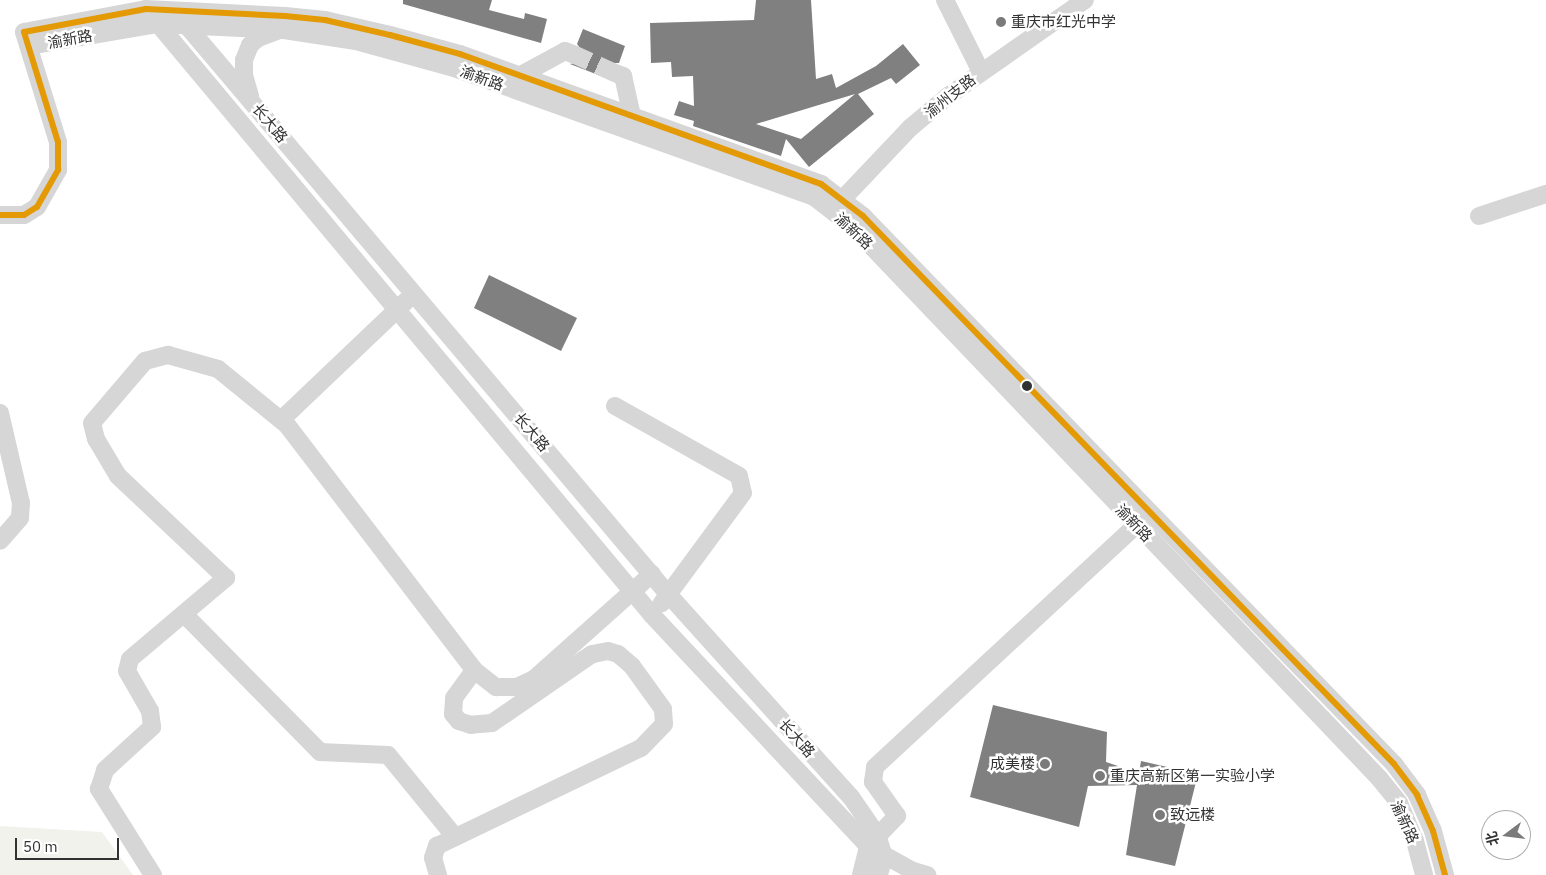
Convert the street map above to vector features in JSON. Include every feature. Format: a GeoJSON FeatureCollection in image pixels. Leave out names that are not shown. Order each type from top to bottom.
{"type":"FeatureCollection","features":[{"type":"Feature","properties":{"kind":"street"},"geometry":{"type":"LineString","coordinates":[[945,0],[981,72]]}},
{"type":"Feature","properties":{"kind":"street","name":"渝州支路"},"geometry":{"type":"LineString","coordinates":[[838,205],[910,128],[981,72],[1085,0]]}},
{"type":"Feature","properties":{"kind":"street","name":"渝新路"},"geometry":{"type":"LineString","coordinates":[[26,39],[142,5],[170,5],[325,20],[460,54],[821,184],[854,228],[1379,778],[1399,803],[1415,840],[1424,875]]}},
{"type":"Feature","properties":{"kind":"street","name":"长大路"},"geometry":{"type":"LineString","coordinates":[[142,5],[652,615],[872,841]]}},
{"type":"Feature","properties":{"kind":"street","name":"长大路"},"geometry":{"type":"LineString","coordinates":[[170,5],[668,594],[851,797],[872,841]]}},
{"type":"Feature","properties":{"kind":"street","name":"渝新路"},"geometry":{"type":"LineString","coordinates":[[26,39],[158,24],[186,24],[284,30],[356,41],[454,68],[838,205],[1394,764],[1417,795],[1433,831],[1445,875]]}},
{"type":"Feature","properties":{"kind":"street"},"geometry":{"type":"LineString","coordinates":[[252,101],[244,75],[244,60],[250,45],[258,38],[284,30]]}},
{"type":"Feature","properties":{"kind":"street"},"geometry":{"type":"LineString","coordinates":[[0,215],[24,215],[37,207],[58,170],[58,142],[26,39]]}},
{"type":"Feature","properties":{"kind":"street"},"geometry":{"type":"LineString","coordinates":[[522,76],[565,51],[573,54]]}},
{"type":"Feature","properties":{"kind":"street"},"geometry":{"type":"LineString","coordinates":[[615,72],[623,76],[632,116]]}},
{"type":"Feature","properties":{"kind":"street"},"geometry":{"type":"LineString","coordinates":[[1479,216],[1546,194]]}},
{"type":"Feature","properties":{"kind":"street"},"geometry":{"type":"LineString","coordinates":[[281,420],[415,293]]}},
{"type":"Feature","properties":{"kind":"street"},"geometry":{"type":"LineString","coordinates":[[153,875],[99,789],[106,770],[152,727],[150,711],[127,671],[130,659],[226,578],[118,476],[96,439],[92,423],[145,360],[168,355],[218,369],[281,420],[474,670],[496,687],[517,688],[534,680],[652,574]]}},
{"type":"Feature","properties":{"kind":"street"},"geometry":{"type":"LineString","coordinates":[[615,406],[739,476],[743,493],[652,615]]}},
{"type":"Feature","properties":{"kind":"street"},"geometry":{"type":"LineString","coordinates":[[0,413],[21,503],[20,518],[0,541]]}},
{"type":"Feature","properties":{"kind":"street"},"geometry":{"type":"LineString","coordinates":[[860,875],[872,841],[897,816],[873,782],[875,767],[1136,525]]}},
{"type":"Feature","properties":{"kind":"street"},"geometry":{"type":"LineString","coordinates":[[184,614],[320,752],[388,755],[455,837]]}},
{"type":"Feature","properties":{"kind":"street"},"geometry":{"type":"LineString","coordinates":[[438,875],[433,858],[437,846],[641,748],[664,724],[663,710],[632,666],[618,654],[608,651],[592,654],[492,723],[471,725],[459,721],[453,714],[454,698],[474,670]]}},
{"type":"Feature","properties":{"kind":"street"},"geometry":{"type":"LineString","coordinates":[[872,841],[884,856],[927,875]]}},
{"type":"Feature","properties":{"kind":"street"},"geometry":{"type":"LineString","coordinates":[[879,875],[884,856]]}},
{"type":"Feature","properties":{"kind":"shaded area"},"geometry":{"type":"Polygon","coordinates":[[[0,826],[102,832],[133,875],[0,875],[0,826]]]}},
{"type":"Feature","properties":{"kind":"building"},"geometry":{"type":"Polygon","coordinates":[[[403,0],[492,0],[489,10],[524,19],[525,13],[547,19],[541,43],[403,4],[403,0]]]}},
{"type":"Feature","properties":{"kind":"building"},"geometry":{"type":"Polygon","coordinates":[[[756,0],[811,0],[816,79],[832,74],[836,88],[876,66],[903,44],[920,65],[896,84],[891,78],[858,94],[874,114],[809,167],[786,139],[781,156],[693,126],[694,121],[674,115],[679,101],[694,106],[693,76],[672,77],[671,62],[651,63],[650,23],[754,20],[756,0]],[[855,94],[756,124],[801,139],[855,94]]]}},
{"type":"Feature","properties":{"kind":"building"},"geometry":{"type":"Polygon","coordinates":[[[583,29],[625,46],[619,63],[613,63],[605,69],[606,78],[570,64],[579,62],[583,57],[583,52],[577,44],[583,29]]]}},
{"type":"Feature","properties":{"kind":"building"},"geometry":{"type":"Polygon","coordinates":[[[489,275],[577,318],[561,351],[474,308],[489,275]]]}},
{"type":"Feature","properties":{"kind":"building","name":"成美楼"},"geometry":{"type":"Polygon","coordinates":[[[993,705],[1107,732],[1106,762],[1139,773],[1141,761],[1198,774],[1175,866],[1126,855],[1137,785],[1088,786],[1079,827],[970,797],[993,705]]]}},
{"type":"Feature","properties":{"kind":"tunnel"},"geometry":{"type":"LineString","coordinates":[[573,54],[615,73]]}},
{"type":"Feature","properties":{"kind":"transit line"},"geometry":{"type":"LineString","coordinates":[[0,215],[24,215],[37,207],[58,170],[58,142],[24,32],[146,9],[285,16],[325,20],[390,35],[460,54],[821,184],[863,216],[1394,764],[1417,795],[1433,831],[1445,875]]}},
{"type":"Feature","properties":{"kind":"place","name":"重庆市红光中学"},"geometry":{"type":"Point","coordinates":[1001,22]}},
{"type":"Feature","properties":{"kind":"place","name":"成美楼"},"geometry":{"type":"Point","coordinates":[1045,764]}},
{"type":"Feature","properties":{"kind":"place","name":"重庆高新区第一实验小学"},"geometry":{"type":"Point","coordinates":[1100,776]}},
{"type":"Feature","properties":{"kind":"place","name":"致远楼"},"geometry":{"type":"Point","coordinates":[1160,815]}}]}
